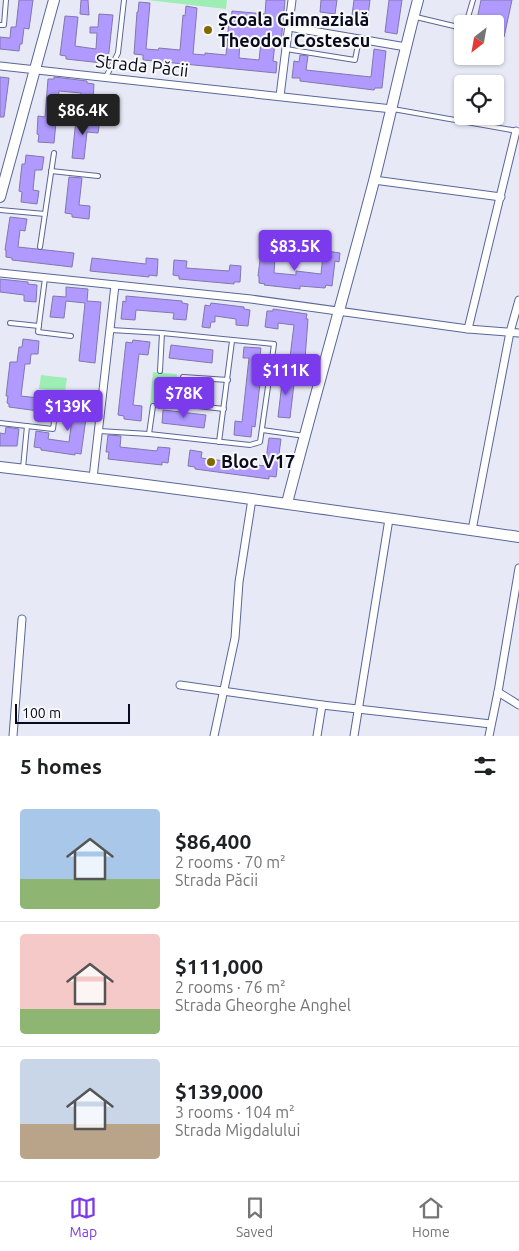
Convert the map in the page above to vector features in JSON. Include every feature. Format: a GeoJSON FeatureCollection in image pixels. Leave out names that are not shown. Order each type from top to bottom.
{"type":"FeatureCollection","features":[{"type":"Feature","properties":{"kind":"street"},"geometry":{"type":"LineString","coordinates":[[0,197],[54,0]]}},
{"type":"Feature","properties":{"kind":"street"},"geometry":{"type":"LineString","coordinates":[[280,96],[292,0]]}},
{"type":"Feature","properties":{"kind":"street"},"geometry":{"type":"LineString","coordinates":[[287,503],[374,180],[418,0]]}},
{"type":"Feature","properties":{"kind":"street"},"geometry":{"type":"LineString","coordinates":[[289,28],[406,47]]}},
{"type":"Feature","properties":{"kind":"street","name":"Strada Păcii"},"geometry":{"type":"LineString","coordinates":[[0,66],[392,109]]}},
{"type":"Feature","properties":{"kind":"street"},"geometry":{"type":"LineString","coordinates":[[468,329],[518,131]]}},
{"type":"Feature","properties":{"kind":"street"},"geometry":{"type":"LineString","coordinates":[[374,180],[501,197]]}},
{"type":"Feature","properties":{"kind":"street"},"geometry":{"type":"LineString","coordinates":[[0,273],[251,299],[468,329],[519,333]]}},
{"type":"Feature","properties":{"kind":"street"},"geometry":{"type":"LineString","coordinates":[[93,478],[115,285]]}},
{"type":"Feature","properties":{"kind":"street"},"geometry":{"type":"LineString","coordinates":[[472,530],[510,332],[519,300]]}},
{"type":"Feature","properties":{"kind":"street"},"geometry":{"type":"LineString","coordinates":[[0,467],[287,503],[519,536]]}},
{"type":"Feature","properties":{"kind":"street"},"geometry":{"type":"LineString","coordinates":[[214,736],[235,638],[238,582],[252,499]]}},
{"type":"Feature","properties":{"kind":"street"},"geometry":{"type":"LineString","coordinates":[[354,736],[389,519]]}},
{"type":"Feature","properties":{"kind":"street"},"geometry":{"type":"LineString","coordinates":[[489,736],[516,615],[519,568]]}},
{"type":"Feature","properties":{"kind":"street"},"geometry":{"type":"LineString","coordinates":[[13,736],[22,618]]}},
{"type":"Feature","properties":{"kind":"street"},"geometry":{"type":"LineString","coordinates":[[180,685],[322,705],[491,724]]}},
{"type":"Feature","properties":{"kind":"street"},"geometry":{"type":"LineString","coordinates":[[498,692],[519,705]]}},
{"type":"Feature","properties":{"kind":"street"},"geometry":{"type":"LineString","coordinates":[[317,736],[322,705]]}},
{"type":"Feature","properties":{"kind":"lane"},"geometry":{"type":"LineString","coordinates":[[0,24],[4,25],[6,0]]}},
{"type":"Feature","properties":{"kind":"lane"},"geometry":{"type":"LineString","coordinates":[[106,77],[118,53],[124,0]]}},
{"type":"Feature","properties":{"kind":"lane"},"geometry":{"type":"LineString","coordinates":[[469,15],[473,0]]}},
{"type":"Feature","properties":{"kind":"lane"},"geometry":{"type":"LineString","coordinates":[[413,17],[454,26]]}},
{"type":"Feature","properties":{"kind":"lane"},"geometry":{"type":"LineString","coordinates":[[286,49],[355,60],[359,39]]}},
{"type":"Feature","properties":{"kind":"lane"},"geometry":{"type":"LineString","coordinates":[[392,109],[518,131]]}},
{"type":"Feature","properties":{"kind":"lane"},"geometry":{"type":"LineString","coordinates":[[67,110],[104,114]]}},
{"type":"Feature","properties":{"kind":"lane"},"geometry":{"type":"LineString","coordinates":[[40,247],[54,153]]}},
{"type":"Feature","properties":{"kind":"lane"},"geometry":{"type":"LineString","coordinates":[[51,171],[98,176]]}},
{"type":"Feature","properties":{"kind":"lane"},"geometry":{"type":"LineString","coordinates":[[0,210],[45,214]]}},
{"type":"Feature","properties":{"kind":"lane"},"geometry":{"type":"LineString","coordinates":[[45,278],[38,332],[71,336]]}},
{"type":"Feature","properties":{"kind":"lane"},"geometry":{"type":"LineString","coordinates":[[10,324],[39,326]]}},
{"type":"Feature","properties":{"kind":"lane"},"geometry":{"type":"LineString","coordinates":[[98,431],[149,434],[250,445],[260,442],[274,344],[110,330]]}},
{"type":"Feature","properties":{"kind":"lane"},"geometry":{"type":"LineString","coordinates":[[160,371],[162,333]]}},
{"type":"Feature","properties":{"kind":"lane"},"geometry":{"type":"LineString","coordinates":[[219,442],[232,341]]}},
{"type":"Feature","properties":{"kind":"lane"},"geometry":{"type":"LineString","coordinates":[[271,366],[321,372]]}},
{"type":"Feature","properties":{"kind":"lane"},"geometry":{"type":"LineString","coordinates":[[224,409],[180,404],[183,377],[228,380]]}},
{"type":"Feature","properties":{"kind":"lane"},"geometry":{"type":"LineString","coordinates":[[0,423],[53,429],[57,397]]}},
{"type":"Feature","properties":{"kind":"lane"},"geometry":{"type":"LineString","coordinates":[[149,434],[152,406]]}},
{"type":"Feature","properties":{"kind":"lane"},"geometry":{"type":"LineString","coordinates":[[23,470],[27,426]]}},
{"type":"Feature","properties":{"kind":"lane"},"geometry":{"type":"LineString","coordinates":[[262,430],[305,436]]}},
{"type":"Feature","properties":{"kind":"green space"},"geometry":{"type":"Polygon","coordinates":[[[147,0],[227,0],[226,9],[147,0]]]}},
{"type":"Feature","properties":{"kind":"green space"},"geometry":{"type":"Polygon","coordinates":[[[153,372],[177,374],[174,406],[150,404],[153,372]]]}},
{"type":"Feature","properties":{"kind":"green space"},"geometry":{"type":"Polygon","coordinates":[[[41,375],[67,378],[65,392],[39,389],[41,375]]]}},
{"type":"Feature","properties":{"kind":"building"},"geometry":{"type":"Polygon","coordinates":[[[19,0],[33,0],[29,29],[24,28],[19,51],[0,49],[0,37],[10,38],[11,27],[16,27],[19,0]]]}},
{"type":"Feature","properties":{"kind":"building"},"geometry":{"type":"Polygon","coordinates":[[[81,0],[88,0],[89,15],[80,14],[81,0]]]}},
{"type":"Feature","properties":{"kind":"building"},"geometry":{"type":"Polygon","coordinates":[[[266,0],[285,0],[281,44],[275,43],[273,61],[277,62],[276,73],[143,60],[143,55],[134,54],[139,2],[150,3],[146,49],[180,50],[183,15],[185,16],[186,6],[197,8],[193,54],[226,55],[229,20],[231,20],[232,11],[265,14],[266,0]],[[240,40],[239,58],[259,60],[261,42],[240,40]]]}},
{"type":"Feature","properties":{"kind":"building"},"geometry":{"type":"Polygon","coordinates":[[[321,0],[337,0],[335,14],[320,12],[321,0]]]}},
{"type":"Feature","properties":{"kind":"building"},"geometry":{"type":"Polygon","coordinates":[[[354,0],[370,0],[368,16],[352,15],[354,0]]]}},
{"type":"Feature","properties":{"kind":"building"},"geometry":{"type":"Polygon","coordinates":[[[389,0],[402,0],[397,34],[385,32],[389,0]]]}},
{"type":"Feature","properties":{"kind":"building"},"geometry":{"type":"Polygon","coordinates":[[[481,0],[512,0],[504,37],[504,15],[478,15],[481,0]]]}},
{"type":"Feature","properties":{"kind":"building"},"geometry":{"type":"Polygon","coordinates":[[[99,14],[113,15],[108,61],[102,60],[102,63],[66,59],[66,56],[60,55],[65,16],[78,17],[75,46],[96,49],[97,33],[90,33],[90,27],[98,27],[99,14]]]}},
{"type":"Feature","properties":{"kind":"building"},"geometry":{"type":"Polygon","coordinates":[[[374,49],[386,51],[382,88],[375,88],[374,90],[300,81],[300,78],[292,78],[294,61],[299,62],[300,55],[308,56],[306,70],[371,77],[374,49]]]}},
{"type":"Feature","properties":{"kind":"building"},"geometry":{"type":"Polygon","coordinates":[[[0,77],[9,78],[4,117],[0,117],[0,77]]]}},
{"type":"Feature","properties":{"kind":"building"},"geometry":{"type":"Polygon","coordinates":[[[54,77],[87,81],[87,83],[94,84],[93,101],[80,100],[81,93],[59,91],[54,143],[38,142],[38,116],[45,117],[48,79],[54,79],[54,77]]]}},
{"type":"Feature","properties":{"kind":"building"},"geometry":{"type":"Polygon","coordinates":[[[83,118],[100,120],[98,133],[87,132],[84,159],[72,158],[76,119],[83,120],[83,118]]]}},
{"type":"Feature","properties":{"kind":"building"},"geometry":{"type":"Polygon","coordinates":[[[26,155],[44,157],[42,170],[35,170],[33,190],[39,191],[37,204],[21,202],[22,192],[19,191],[22,164],[25,164],[26,155]]]}},
{"type":"Feature","properties":{"kind":"building"},"geometry":{"type":"Polygon","coordinates":[[[69,177],[82,178],[79,205],[90,206],[89,219],[72,217],[72,214],[65,213],[69,177]]]}},
{"type":"Feature","properties":{"kind":"building"},"geometry":{"type":"Polygon","coordinates":[[[10,217],[27,219],[25,231],[20,230],[18,247],[74,253],[72,267],[12,260],[12,258],[6,257],[5,250],[10,217]]]}},
{"type":"Feature","properties":{"kind":"building"},"geometry":{"type":"Polygon","coordinates":[[[262,244],[276,245],[274,273],[296,275],[296,271],[321,274],[323,255],[327,256],[327,251],[340,253],[339,262],[335,261],[332,286],[326,285],[325,288],[300,286],[300,289],[259,283],[258,276],[262,244]]]}},
{"type":"Feature","properties":{"kind":"building"},"geometry":{"type":"Polygon","coordinates":[[[92,258],[146,264],[146,258],[158,259],[157,276],[149,275],[149,277],[90,271],[92,258]]]}},
{"type":"Feature","properties":{"kind":"building"},"geometry":{"type":"Polygon","coordinates":[[[174,260],[187,261],[186,268],[229,271],[230,265],[241,266],[240,282],[234,282],[234,284],[179,279],[179,276],[173,275],[174,260]]]}},
{"type":"Feature","properties":{"kind":"building"},"geometry":{"type":"Polygon","coordinates":[[[0,279],[28,282],[28,284],[37,285],[36,302],[24,301],[24,295],[0,292],[0,279]]]}},
{"type":"Feature","properties":{"kind":"building"},"geometry":{"type":"Polygon","coordinates":[[[66,287],[88,289],[87,301],[101,302],[95,363],[79,361],[85,303],[66,301],[64,318],[50,317],[53,296],[66,297],[66,287]]]}},
{"type":"Feature","properties":{"kind":"building"},"geometry":{"type":"Polygon","coordinates":[[[126,296],[182,301],[182,303],[188,304],[186,320],[173,319],[174,313],[136,310],[135,320],[121,319],[123,301],[126,302],[126,296]]]}},
{"type":"Feature","properties":{"kind":"building"},"geometry":{"type":"Polygon","coordinates":[[[211,303],[244,307],[244,309],[250,310],[248,326],[236,325],[236,319],[215,316],[215,322],[211,322],[210,328],[202,327],[205,305],[210,306],[211,303]]]}},
{"type":"Feature","properties":{"kind":"building"},"geometry":{"type":"Polygon","coordinates":[[[273,309],[307,314],[305,359],[290,357],[294,325],[278,323],[278,329],[265,327],[267,311],[273,311],[273,309]]]}},
{"type":"Feature","properties":{"kind":"building"},"geometry":{"type":"Polygon","coordinates":[[[23,339],[39,341],[38,354],[31,354],[30,364],[25,364],[21,396],[48,399],[46,412],[9,407],[7,403],[8,396],[6,396],[10,362],[17,362],[19,347],[22,347],[23,339]]]}},
{"type":"Feature","properties":{"kind":"building"},"geometry":{"type":"Polygon","coordinates":[[[133,340],[150,342],[148,355],[139,354],[133,405],[142,406],[141,421],[124,419],[124,416],[118,415],[126,342],[132,343],[133,340]]]}},
{"type":"Feature","properties":{"kind":"building"},"geometry":{"type":"Polygon","coordinates":[[[171,345],[213,350],[212,363],[169,358],[171,345]]]}},
{"type":"Feature","properties":{"kind":"building"},"geometry":{"type":"Polygon","coordinates":[[[244,347],[261,348],[260,357],[263,357],[255,427],[252,426],[251,437],[234,435],[235,421],[242,422],[249,358],[243,358],[244,347]]]}},
{"type":"Feature","properties":{"kind":"building"},"geometry":{"type":"Polygon","coordinates":[[[283,374],[295,375],[290,418],[278,417],[283,374]]]}},
{"type":"Feature","properties":{"kind":"building"},"geometry":{"type":"Polygon","coordinates":[[[75,395],[89,397],[81,454],[75,453],[75,455],[41,450],[41,448],[34,447],[36,431],[49,433],[48,439],[69,442],[75,395]]]}},
{"type":"Feature","properties":{"kind":"building"},"geometry":{"type":"Polygon","coordinates":[[[163,410],[206,415],[204,428],[162,423],[163,410]]]}},
{"type":"Feature","properties":{"kind":"building"},"geometry":{"type":"Polygon","coordinates":[[[6,427],[19,429],[17,446],[0,446],[0,433],[5,434],[6,427]]]}},
{"type":"Feature","properties":{"kind":"building"},"geometry":{"type":"Polygon","coordinates":[[[108,435],[121,436],[120,447],[157,451],[158,447],[170,448],[168,463],[162,462],[162,465],[108,459],[109,452],[106,452],[108,435]]]}},
{"type":"Feature","properties":{"kind":"building","name":"Bloc V17"},"geometry":{"type":"Polygon","coordinates":[[[269,438],[281,439],[276,477],[269,476],[269,479],[195,469],[195,467],[188,466],[190,450],[202,452],[201,458],[265,466],[269,438]]]}},
{"type":"Feature","properties":{"kind":"place","name":"Școala Gimnazială Theodor Costescu"},"geometry":{"type":"Point","coordinates":[208,30]}},
{"type":"Feature","properties":{"kind":"place","name":"Bloc V17"},"geometry":{"type":"Point","coordinates":[211,462]}}]}
